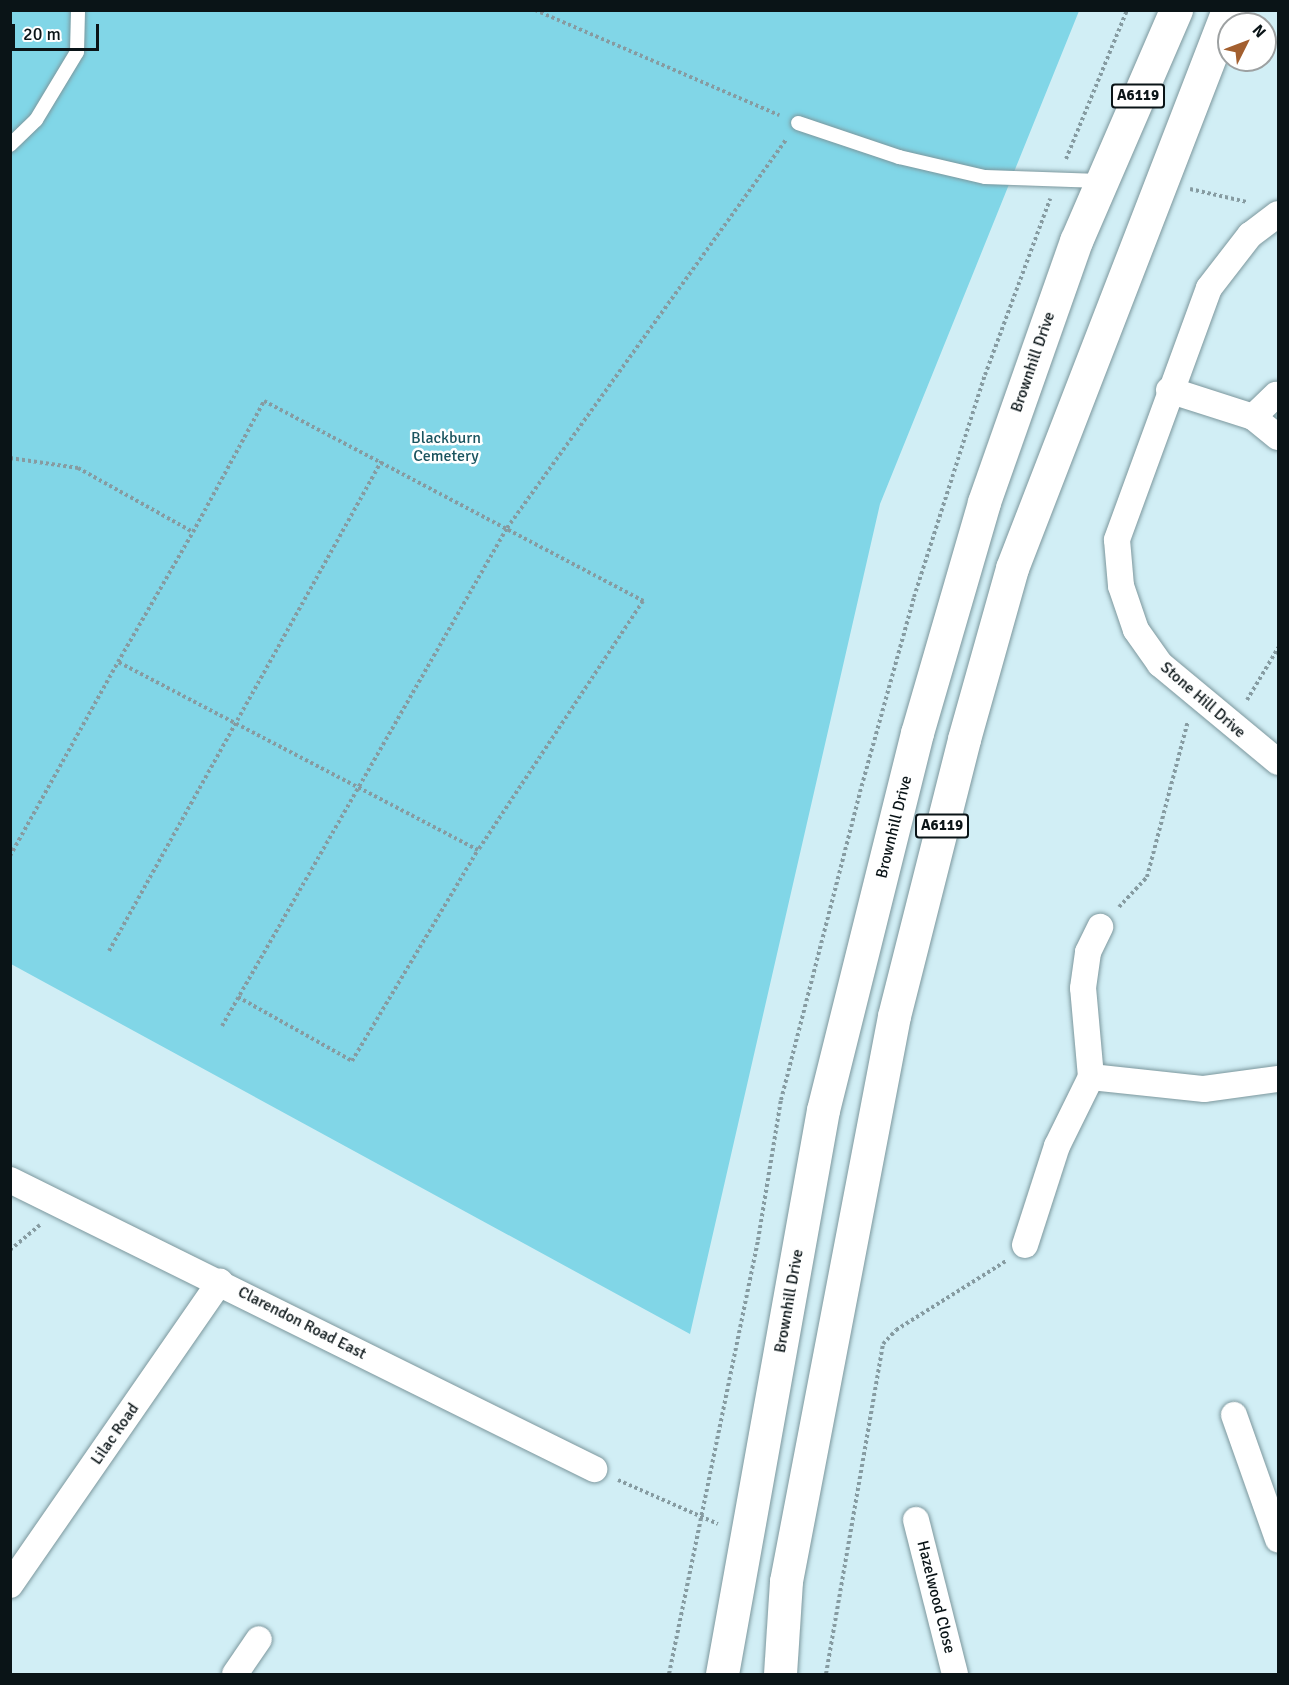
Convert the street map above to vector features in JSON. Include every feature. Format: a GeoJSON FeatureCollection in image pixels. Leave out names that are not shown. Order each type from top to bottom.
{"type":"FeatureCollection","features":[{"type":"Feature","properties":{"kind":"highway","name":"Brownhill Drive"},"geometry":{"type":"LineString","coordinates":[[722,1674],[823,1110],[917,733],[984,502],[1100,181],[1176,10]]}},
{"type":"Feature","properties":{"kind":"highway","name":"A6119"},"geometry":{"type":"LineString","coordinates":[[780,1674],[786,1581],[887,1050],[964,739],[1012,568],[1228,10]]}},
{"type":"Feature","properties":{"kind":"street","name":"Stone Hill Drive"},"geometry":{"type":"LineString","coordinates":[[1278,214],[1250,235],[1209,288],[1169,390],[1117,540],[1121,586],[1136,630],[1160,664],[1230,726],[1278,762]]}},
{"type":"Feature","properties":{"kind":"street"},"geometry":{"type":"LineString","coordinates":[[1169,390],[1253,417],[1278,437]]}},
{"type":"Feature","properties":{"kind":"street"},"geometry":{"type":"LineString","coordinates":[[1253,417],[1276,395]]}},
{"type":"Feature","properties":{"kind":"street"},"geometry":{"type":"LineString","coordinates":[[1025,1245],[1057,1146],[1090,1077],[1083,988],[1088,952],[1100,927]]}},
{"type":"Feature","properties":{"kind":"street"},"geometry":{"type":"LineString","coordinates":[[1090,1077],[1204,1089],[1278,1079]]}},
{"type":"Feature","properties":{"kind":"street","name":"Clarendon Road East"},"geometry":{"type":"LineString","coordinates":[[10,1180],[594,1469]]}},
{"type":"Feature","properties":{"kind":"street","name":"Lilac Road"},"geometry":{"type":"LineString","coordinates":[[10,1586],[220,1282]]}},
{"type":"Feature","properties":{"kind":"street"},"geometry":{"type":"LineString","coordinates":[[1234,1414],[1278,1539]]}},
{"type":"Feature","properties":{"kind":"street","name":"Hazelwood Close"},"geometry":{"type":"LineString","coordinates":[[916,1520],[955,1674]]}},
{"type":"Feature","properties":{"kind":"street"},"geometry":{"type":"LineString","coordinates":[[235,1674],[260,1639]]}},
{"type":"Feature","properties":{"kind":"lane"},"geometry":{"type":"LineString","coordinates":[[10,145],[36,120],[77,52],[78,10]]}},
{"type":"Feature","properties":{"kind":"lane"},"geometry":{"type":"LineString","coordinates":[[798,123],[899,157],[985,177],[1100,181]]}},
{"type":"Feature","properties":{"kind":"path"},"geometry":{"type":"LineString","coordinates":[[222,1026],[507,528],[798,123],[535,10]]}},
{"type":"Feature","properties":{"kind":"path"},"geometry":{"type":"LineString","coordinates":[[10,856],[193,532],[264,401],[643,601],[478,850],[352,1061],[238,997]]}},
{"type":"Feature","properties":{"kind":"path"},"geometry":{"type":"LineString","coordinates":[[10,458],[78,468],[193,532]]}},
{"type":"Feature","properties":{"kind":"path"},"geometry":{"type":"LineString","coordinates":[[109,951],[381,462]]}},
{"type":"Feature","properties":{"kind":"path"},"geometry":{"type":"LineString","coordinates":[[1230,726],[1278,648]]}},
{"type":"Feature","properties":{"kind":"path"},"geometry":{"type":"LineString","coordinates":[[118,662],[357,790],[478,850]]}},
{"type":"Feature","properties":{"kind":"path"},"geometry":{"type":"LineString","coordinates":[[1100,927],[1147,877],[1195,694]]}},
{"type":"Feature","properties":{"kind":"path"},"geometry":{"type":"LineString","coordinates":[[10,1250],[63,1206]]}},
{"type":"Feature","properties":{"kind":"path"},"geometry":{"type":"LineString","coordinates":[[826,1674],[883,1344],[896,1330],[1025,1245]]}},
{"type":"Feature","properties":{"kind":"path"},"geometry":{"type":"LineString","coordinates":[[594,1469],[747,1536]]}},
{"type":"Feature","properties":{"kind":"green space","name":"Blackburn Cemetery"},"geometry":{"type":"Polygon","coordinates":[[[10,11],[1079,11],[880,504],[690,1334],[11,964],[10,11]]]}}]}
